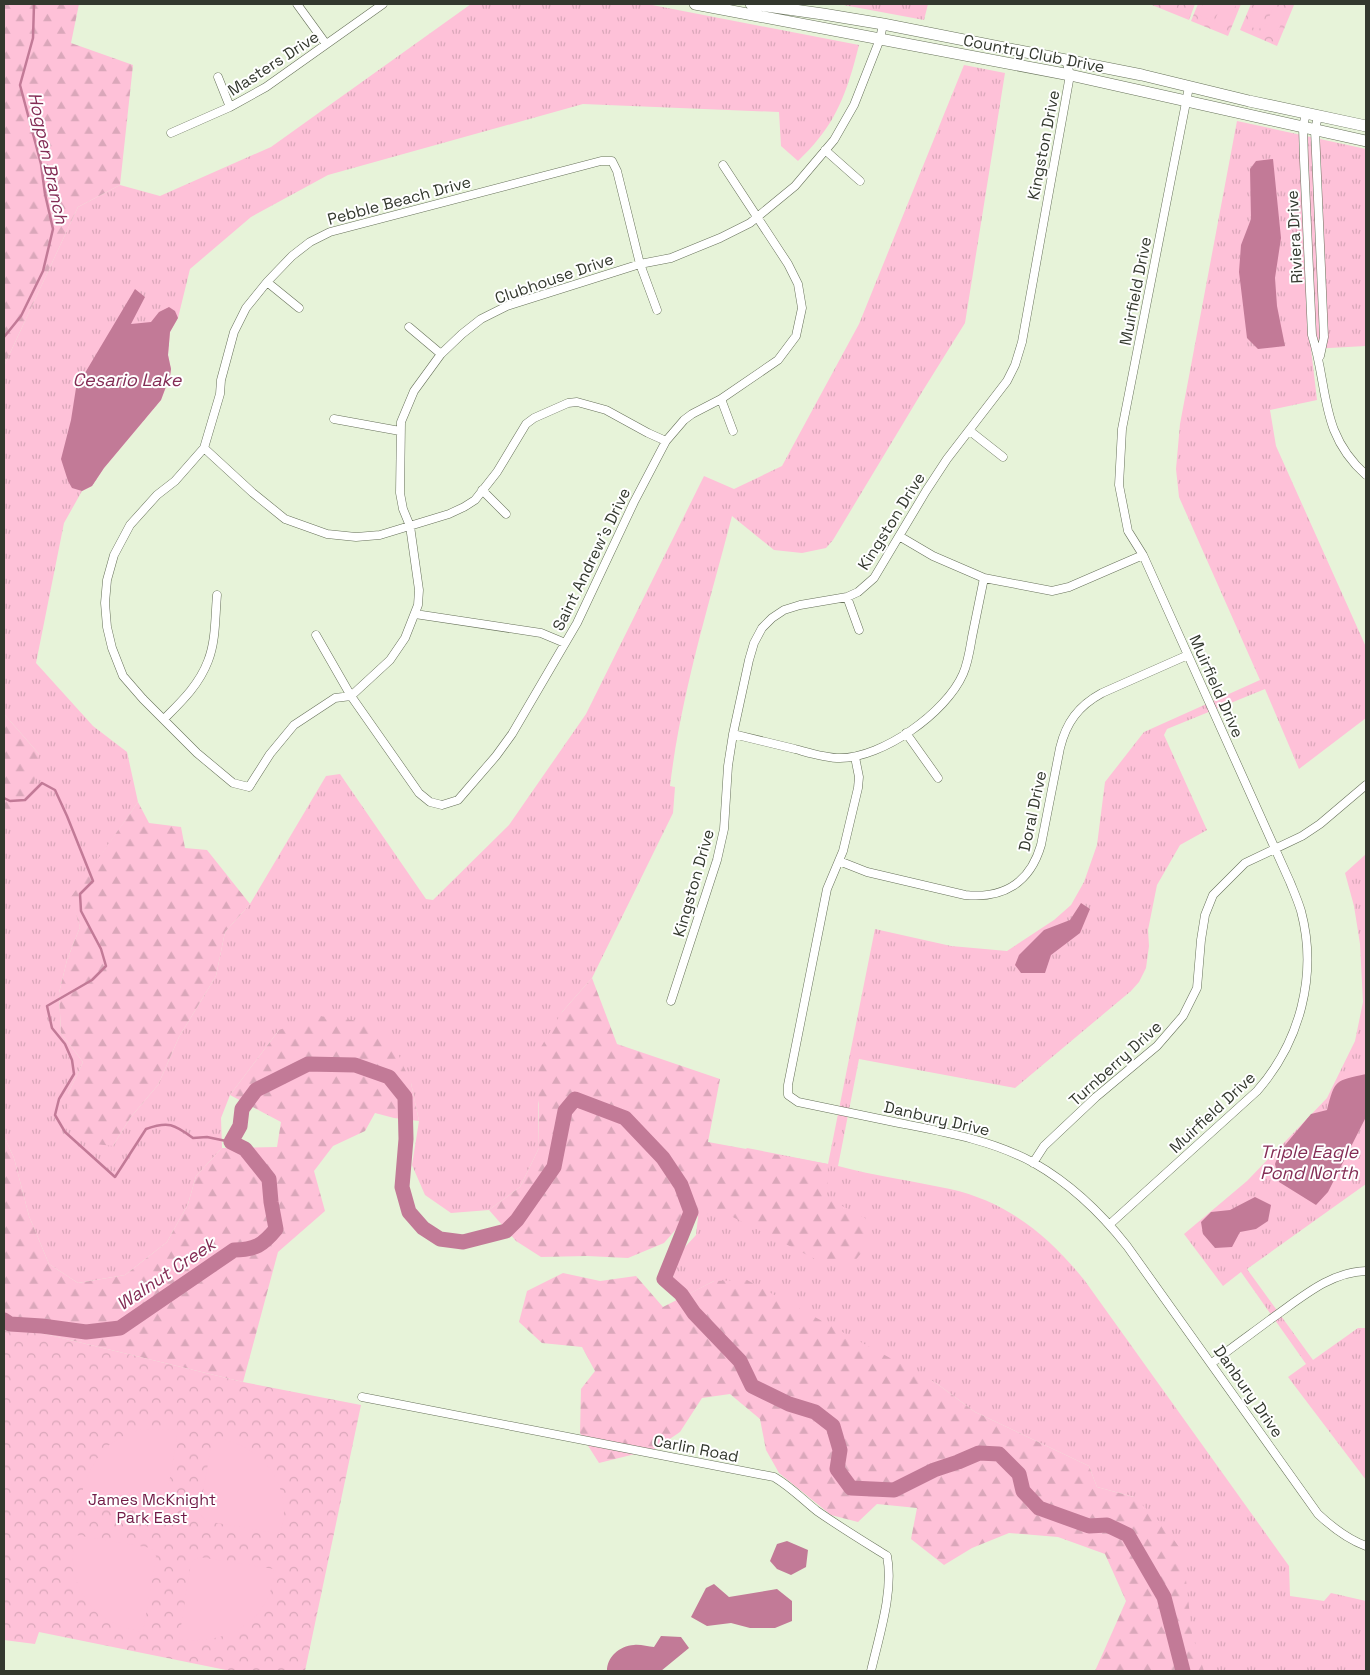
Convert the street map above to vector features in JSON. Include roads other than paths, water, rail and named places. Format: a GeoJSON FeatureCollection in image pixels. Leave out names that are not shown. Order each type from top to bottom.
{"type":"FeatureCollection","features":[{"type":"Feature","properties":{"kind":"main road","name":"Country Club Drive"},"geometry":{"type":"LineString","coordinates":[[695,4],[1070,76],[1366,141]]}},
{"type":"Feature","properties":{"kind":"main road","name":"Country Club Drive"},"geometry":{"type":"LineString","coordinates":[[751,4],[883,24],[1142,75],[1366,126]]}},
{"type":"Feature","properties":{"kind":"street"},"geometry":{"type":"LineString","coordinates":[[297,4],[326,44]]}},
{"type":"Feature","properties":{"kind":"street","name":"Masters Drive"},"geometry":{"type":"LineString","coordinates":[[171,133],[230,107],[266,87],[383,4]]}},
{"type":"Feature","properties":{"kind":"street","name":"Clubhouse Drive"},"geometry":{"type":"LineString","coordinates":[[249,787],[270,754],[294,725],[335,698],[351,696],[390,660],[405,638],[415,614],[419,590],[410,526],[400,493],[401,422],[414,391],[441,354],[475,324],[507,306],[640,264],[671,258],[720,238],[750,223],[795,186],[838,134],[854,105],[880,39],[883,24]]}},
{"type":"Feature","properties":{"kind":"street","name":"Kingston Drive"},"geometry":{"type":"LineString","coordinates":[[671,1001],[718,860],[724,829],[728,766],[733,734],[749,660],[754,643],[762,628],[784,610],[800,605],[847,597],[858,592],[874,578],[947,459],[1007,381],[1015,365],[1022,342],[1070,76],[1066,60]]}},
{"type":"Feature","properties":{"kind":"street"},"geometry":{"type":"LineString","coordinates":[[218,77],[230,107]]}},
{"type":"Feature","properties":{"kind":"street","name":"Muirfield Drive"},"geometry":{"type":"LineString","coordinates":[[1110,1224],[1257,1091],[1270,1077],[1290,1042],[1305,998],[1306,946],[1301,912],[1290,882],[1144,554],[1128,531],[1118,485],[1122,429],[1189,87]]}},
{"type":"Feature","properties":{"kind":"street","name":"Riviera Drive"},"geometry":{"type":"LineString","coordinates":[[1306,113],[1303,128],[1312,335],[1319,358],[1324,397],[1332,424],[1344,450],[1366,475]]}},
{"type":"Feature","properties":{"kind":"street","name":"Riviera Drive"},"geometry":{"type":"LineString","coordinates":[[1318,116],[1315,130],[1324,337],[1319,358]]}},
{"type":"Feature","properties":{"kind":"street"},"geometry":{"type":"LineString","coordinates":[[825,150],[860,181]]}},
{"type":"Feature","properties":{"kind":"street","name":"Pebble Beach Drive"},"geometry":{"type":"LineString","coordinates":[[249,787],[233,783],[197,753],[142,699],[123,676],[106,627],[105,603],[107,580],[114,555],[130,525],[157,495],[175,481],[204,448],[220,394],[221,380],[234,332],[246,308],[292,256],[310,242],[330,232],[601,161],[612,161],[617,171],[640,264]]}},
{"type":"Feature","properties":{"kind":"street","name":"Saint Andrew's Drive"},"geometry":{"type":"LineString","coordinates":[[316,635],[351,696],[419,793],[430,802],[442,805],[458,800],[496,756],[512,734],[565,643],[666,441],[684,420],[692,414],[721,399],[778,360],[796,336],[802,308],[798,284],[788,264],[758,216],[723,165]]}},
{"type":"Feature","properties":{"kind":"street"},"geometry":{"type":"LineString","coordinates":[[640,264],[657,310]]}},
{"type":"Feature","properties":{"kind":"street"},"geometry":{"type":"LineString","coordinates":[[267,282],[299,308]]}},
{"type":"Feature","properties":{"kind":"street"},"geometry":{"type":"LineString","coordinates":[[409,327],[441,354]]}},
{"type":"Feature","properties":{"kind":"street"},"geometry":{"type":"LineString","coordinates":[[721,399],[734,431]]}},
{"type":"Feature","properties":{"kind":"street"},"geometry":{"type":"LineString","coordinates":[[204,448],[254,493],[292,522],[327,534],[356,537],[380,535],[449,514],[464,507],[475,500],[497,472],[526,424],[534,418],[568,403],[577,402],[606,410],[666,441]]}},
{"type":"Feature","properties":{"kind":"street"},"geometry":{"type":"LineString","coordinates":[[334,419],[400,431]]}},
{"type":"Feature","properties":{"kind":"street"},"geometry":{"type":"LineString","coordinates":[[970,431],[1003,457]]}},
{"type":"Feature","properties":{"kind":"street"},"geometry":{"type":"LineString","coordinates":[[482,490],[506,514]]}},
{"type":"Feature","properties":{"kind":"street"},"geometry":{"type":"LineString","coordinates":[[899,536],[933,556],[984,578],[1052,591],[1069,587],[1144,554]]}},
{"type":"Feature","properties":{"kind":"street"},"geometry":{"type":"LineString","coordinates":[[733,734],[838,758],[855,758],[889,744],[935,711],[948,698],[964,673],[984,578]]}},
{"type":"Feature","properties":{"kind":"street"},"geometry":{"type":"LineString","coordinates":[[164,719],[192,690],[208,662],[212,647],[216,596]]}},
{"type":"Feature","properties":{"kind":"street"},"geometry":{"type":"LineString","coordinates":[[847,597],[859,630]]}},
{"type":"Feature","properties":{"kind":"street"},"geometry":{"type":"LineString","coordinates":[[415,614],[541,633],[565,643]]}},
{"type":"Feature","properties":{"kind":"street","name":"Doral Drive"},"geometry":{"type":"LineString","coordinates":[[839,861],[867,872],[965,895],[981,896],[1002,892],[1010,888],[1028,873],[1037,858],[1063,734],[1074,714],[1091,699],[1102,693],[1188,655]]}},
{"type":"Feature","properties":{"kind":"street"},"geometry":{"type":"LineString","coordinates":[[906,733],[938,778]]}},
{"type":"Feature","properties":{"kind":"street","name":"Danbury Drive"},"geometry":{"type":"LineString","coordinates":[[855,758],[859,776],[858,788],[843,851],[827,889],[788,1085],[788,1096],[798,1102],[971,1138],[1005,1150],[1033,1163],[1058,1178],[1088,1201],[1110,1224],[1212,1363],[1318,1514],[1333,1528],[1366,1546]]}},
{"type":"Feature","properties":{"kind":"street","name":"Turnberry Drive"},"geometry":{"type":"LineString","coordinates":[[1033,1163],[1044,1146],[1096,1097],[1157,1046],[1183,1016],[1197,988],[1205,915],[1213,895],[1245,863],[1302,836],[1320,824],[1366,785]]}},
{"type":"Feature","properties":{"kind":"street"},"geometry":{"type":"LineString","coordinates":[[1212,1363],[1307,1294],[1328,1281],[1346,1274],[1366,1271]]}},
{"type":"Feature","properties":{"kind":"street","name":"Carlin Road"},"geometry":{"type":"LineString","coordinates":[[362,1397],[774,1477],[790,1486],[806,1502],[838,1526],[887,1556],[890,1570],[889,1586],[871,1671]]}},
{"type":"Feature","properties":{"kind":"water"},"geometry":{"type":"Polygon","coordinates":[[[1273,159],[1281,238],[1275,278],[1277,306],[1285,346],[1258,349],[1247,338],[1239,272],[1241,245],[1251,219],[1250,169],[1256,161],[1273,159]]]}},
{"type":"Feature","properties":{"kind":"water","name":"Cesario Lake"},"geometry":{"type":"Polygon","coordinates":[[[135,289],[145,297],[131,324],[151,322],[159,312],[169,307],[175,311],[178,318],[170,332],[168,355],[171,369],[170,376],[161,400],[104,468],[92,486],[82,491],[72,488],[61,459],[71,420],[76,388],[135,289]]]}},
{"type":"Feature","properties":{"kind":"water"},"geometry":{"type":"Polygon","coordinates":[[[1081,903],[1090,909],[1080,933],[1051,955],[1045,973],[1021,973],[1015,965],[1019,955],[1044,930],[1070,920],[1081,903]]]}},
{"type":"Feature","properties":{"kind":"water","name":"Triple Eagle Pond North"},"geometry":{"type":"Polygon","coordinates":[[[1366,1074],[1366,1117],[1328,1192],[1316,1205],[1279,1182],[1275,1164],[1280,1151],[1311,1114],[1327,1110],[1332,1092],[1338,1083],[1348,1078],[1366,1074]]]}},
{"type":"Feature","properties":{"kind":"water"},"geometry":{"type":"Polygon","coordinates":[[[1255,1197],[1271,1205],[1268,1221],[1256,1229],[1240,1232],[1232,1247],[1215,1248],[1203,1234],[1201,1222],[1211,1212],[1230,1210],[1255,1197]]]}},
{"type":"Feature","properties":{"kind":"water"},"geometry":{"type":"Polygon","coordinates":[[[787,1541],[808,1550],[806,1567],[791,1575],[777,1569],[770,1561],[777,1544],[787,1541]]]}},
{"type":"Feature","properties":{"kind":"water"},"geometry":{"type":"Polygon","coordinates":[[[714,1584],[729,1597],[777,1589],[792,1601],[792,1621],[775,1628],[750,1628],[731,1623],[707,1626],[691,1617],[706,1588],[714,1584]]]}},
{"type":"Feature","properties":{"kind":"water"},"geometry":{"type":"Polygon","coordinates":[[[661,1636],[681,1637],[689,1648],[661,1671],[607,1671],[609,1661],[619,1650],[636,1645],[654,1647],[661,1636]]]}},
{"type":"Feature","properties":{"kind":"waterway","name":"Hogpen Branch"},"geometry":{"type":"LineString","coordinates":[[4,337],[21,316],[43,271],[53,229],[45,194],[41,164],[20,85],[33,38],[34,4]]}},
{"type":"Feature","properties":{"kind":"waterway","name":"Hogpen Branch"},"geometry":{"type":"LineString","coordinates":[[4,798],[10,801],[25,800],[42,783],[55,790],[93,881],[80,894],[81,911],[101,949],[106,966],[92,980],[47,1006],[52,1028],[65,1044],[72,1060],[74,1074],[59,1099],[55,1115],[65,1132],[115,1177],[146,1129],[160,1125],[171,1125],[193,1138],[207,1137],[231,1142]]}},
{"type":"Feature","properties":{"kind":"waterway","name":"Walnut Creek"},"geometry":{"type":"LineString","coordinates":[[4,1320],[10,1324],[86,1332],[120,1328],[234,1250],[253,1248],[263,1243],[276,1229],[269,1179],[245,1149],[231,1142],[240,1126],[242,1109],[256,1090],[308,1064],[355,1065],[389,1077],[405,1097],[406,1139],[402,1187],[409,1212],[423,1228],[440,1239],[463,1242],[506,1231],[517,1220],[554,1167],[565,1111],[575,1099],[625,1118],[663,1158],[681,1185],[691,1212],[664,1279],[681,1294],[694,1313],[740,1361],[752,1386],[789,1404],[815,1412],[833,1426],[840,1450],[837,1469],[851,1488],[894,1490],[934,1470],[979,1453],[999,1454],[1019,1474],[1023,1491],[1039,1508],[1089,1526],[1107,1525],[1128,1535],[1164,1597],[1183,1671]]}},
{"type":"Feature","properties":{"kind":"park label","name":"James McKnight Park East"},"geometry":{"type":"Point","coordinates":[152,1508]}}]}
